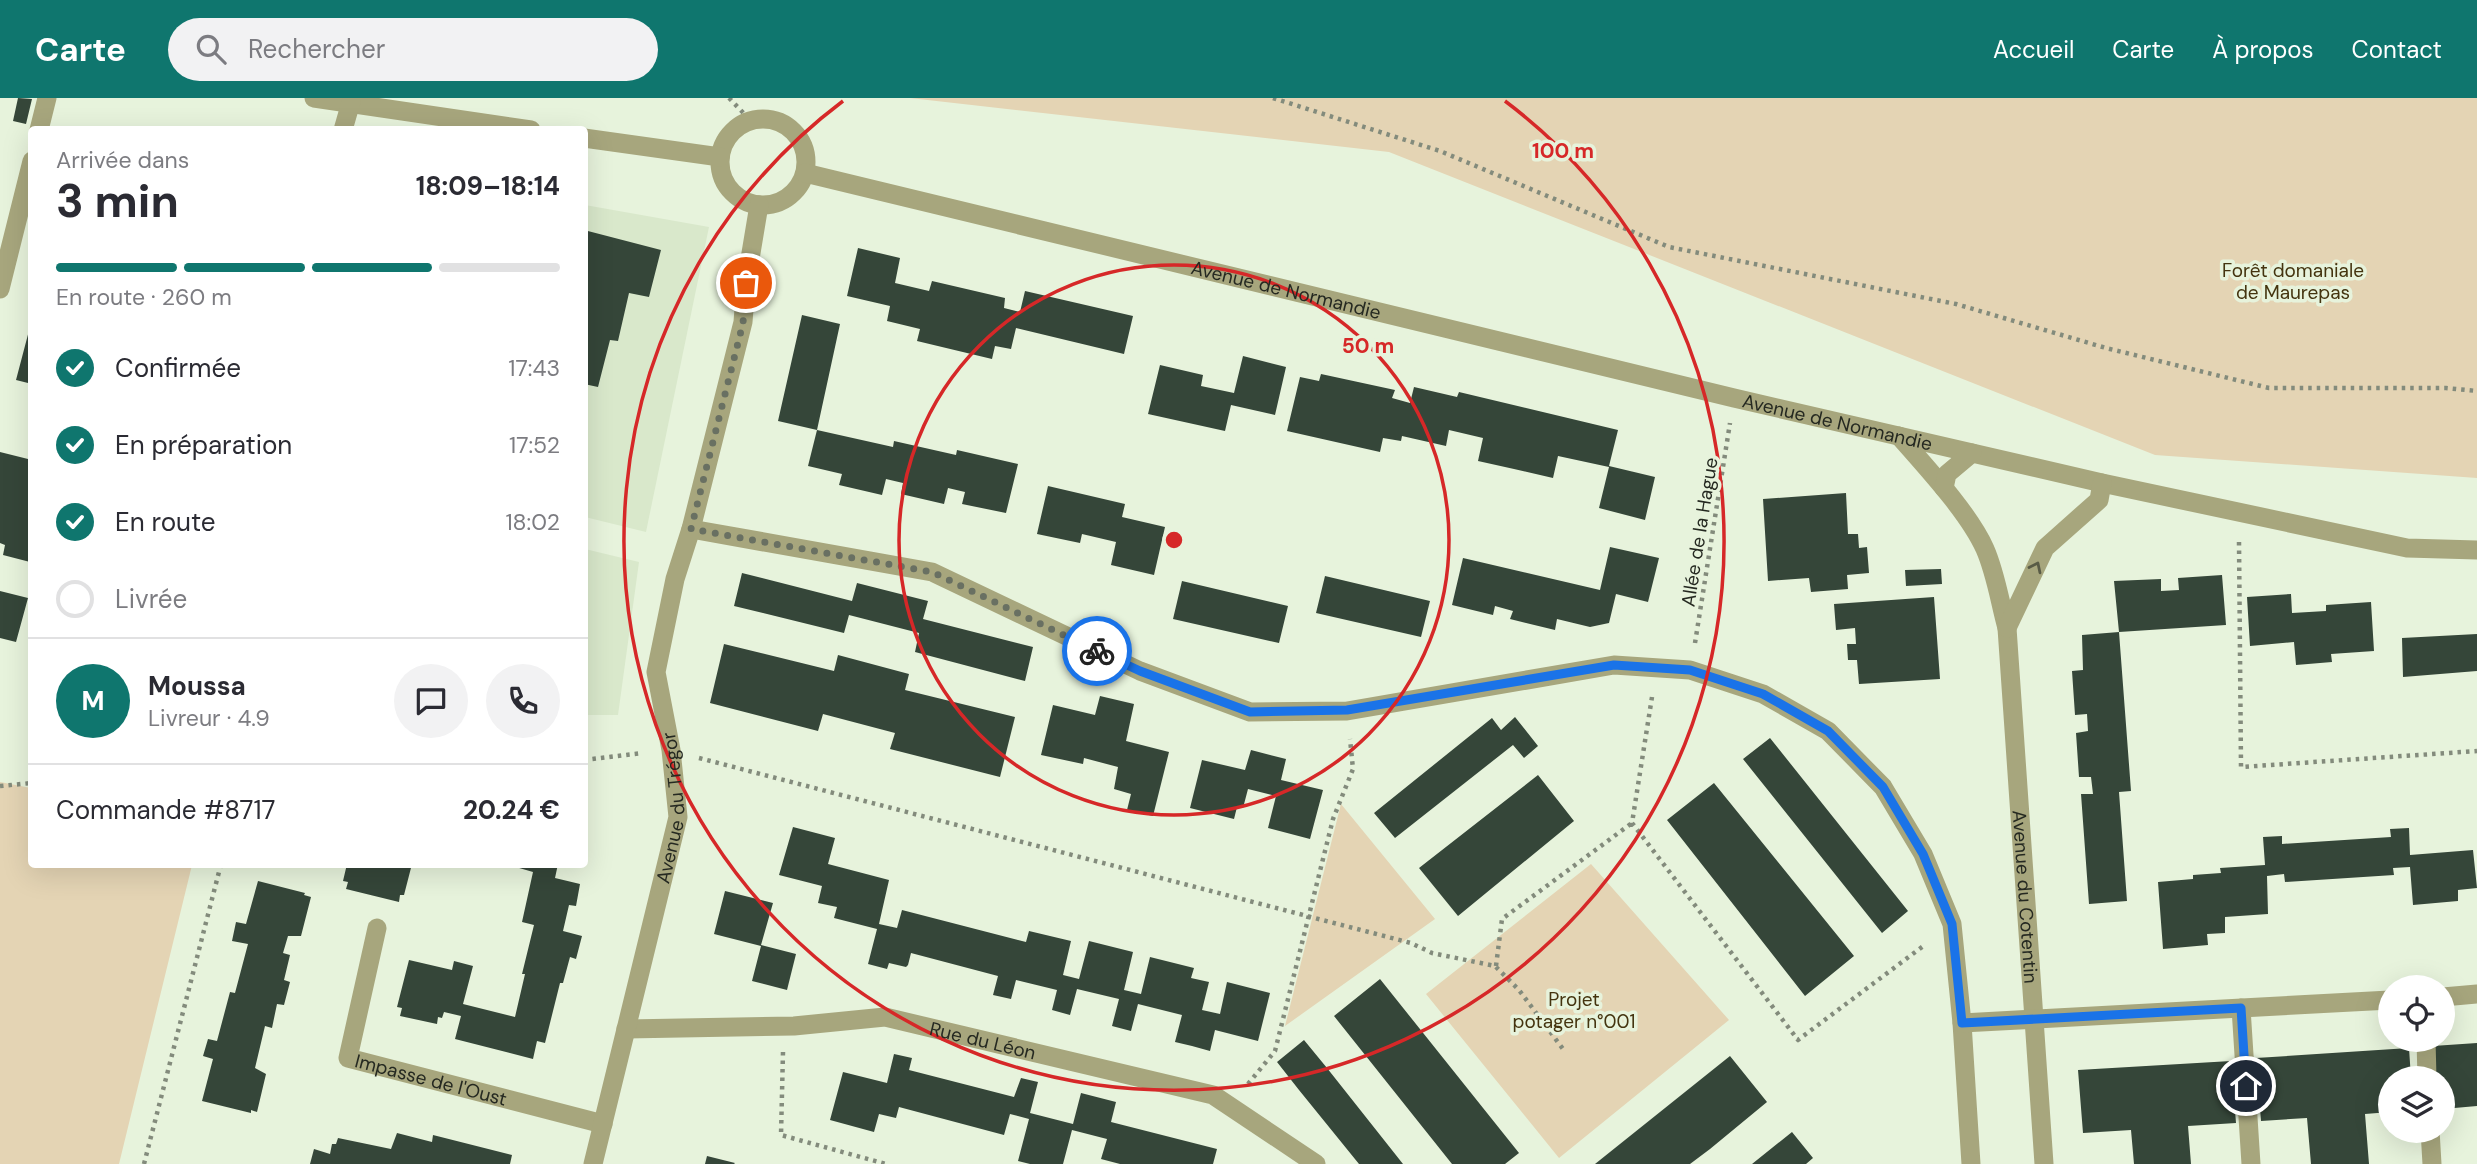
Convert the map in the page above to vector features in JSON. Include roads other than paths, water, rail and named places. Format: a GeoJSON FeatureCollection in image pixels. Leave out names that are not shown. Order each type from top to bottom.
{"type":"FeatureCollection","features":[{"type":"Feature","properties":{"kind":"street"},"geometry":{"type":"LineString","coordinates":[[40,126],[47,98]]}},
{"type":"Feature","properties":{"kind":"street"},"geometry":{"type":"LineString","coordinates":[[314,98],[505,126]]}},
{"type":"Feature","properties":{"kind":"street"},"geometry":{"type":"LineString","coordinates":[[344,126],[351,102]]}},
{"type":"Feature","properties":{"kind":"street"},"geometry":{"type":"LineString","coordinates":[[751,121],[776,121],[797,135],[804,147],[805,173],[793,193],[771,204],[759,205],[734,194],[721,170],[720,157],[730,134],[751,121]]}},
{"type":"Feature","properties":{"kind":"street"},"geometry":{"type":"LineString","coordinates":[[588,139],[720,157]]}},
{"type":"Feature","properties":{"kind":"street","name":"Avenue de Normandie"},"geometry":{"type":"LineString","coordinates":[[805,173],[1734,398],[2102,484],[2407,548],[2477,550]]}},
{"type":"Feature","properties":{"kind":"street"},"geometry":{"type":"LineString","coordinates":[[0,289],[28,177]]}},
{"type":"Feature","properties":{"kind":"street","name":"Avenue du Trégor"},"geometry":{"type":"LineString","coordinates":[[593,1164],[678,817],[671,750],[656,672],[675,579],[691,529],[743,323],[746,283],[759,205]]}},
{"type":"Feature","properties":{"kind":"street","name":"Avenue du Cotentin"},"geometry":{"type":"LineString","coordinates":[[1899,436],[1944,488],[1979,537],[1986,551],[2007,628],[2044,1164]]}},
{"type":"Feature","properties":{"kind":"street","name":"Avenue de Normandie"},"geometry":{"type":"LineString","coordinates":[[1944,488],[1947,474],[1972,453]]}},
{"type":"Feature","properties":{"kind":"street","name":"Avenue du Cotentin"},"geometry":{"type":"LineString","coordinates":[[2007,628],[2045,548],[2099,500],[2102,484]]}},
{"type":"Feature","properties":{"kind":"street"},"geometry":{"type":"LineString","coordinates":[[691,529],[932,572],[1140,671],[1250,712],[1347,710],[1614,665],[1690,670],[1763,694],[1828,731],[1883,787],[1923,854],[1952,924],[1962,1023],[1971,1164]]}},
{"type":"Feature","properties":{"kind":"street","name":"Impasse de l'Oust"},"geometry":{"type":"LineString","coordinates":[[377,928],[348,1058],[603,1124]]}},
{"type":"Feature","properties":{"kind":"street"},"geometry":{"type":"LineString","coordinates":[[2455,996],[2477,994]]}},
{"type":"Feature","properties":{"kind":"street"},"geometry":{"type":"LineString","coordinates":[[1962,1023],[2378,1001]]}},
{"type":"Feature","properties":{"kind":"street"},"geometry":{"type":"LineString","coordinates":[[2241,1008],[2251,1164]]}},
{"type":"Feature","properties":{"kind":"street","name":"Rue du Léon"},"geometry":{"type":"LineString","coordinates":[[626,1029],[794,1026],[885,1017],[1213,1095],[1316,1164]]}},
{"type":"Feature","properties":{"kind":"street"},"geometry":{"type":"LineString","coordinates":[[2431,1143],[2432,1164]]}},
{"type":"Feature","properties":{"kind":"park label","name":"Forêt domaniale de Maurepas"},"geometry":{"type":"Point","coordinates":[2293,281]}},
{"type":"Feature","properties":{"kind":"park label","name":"Projet potager n°001"},"geometry":{"type":"Point","coordinates":[1574,1010]}}]}
